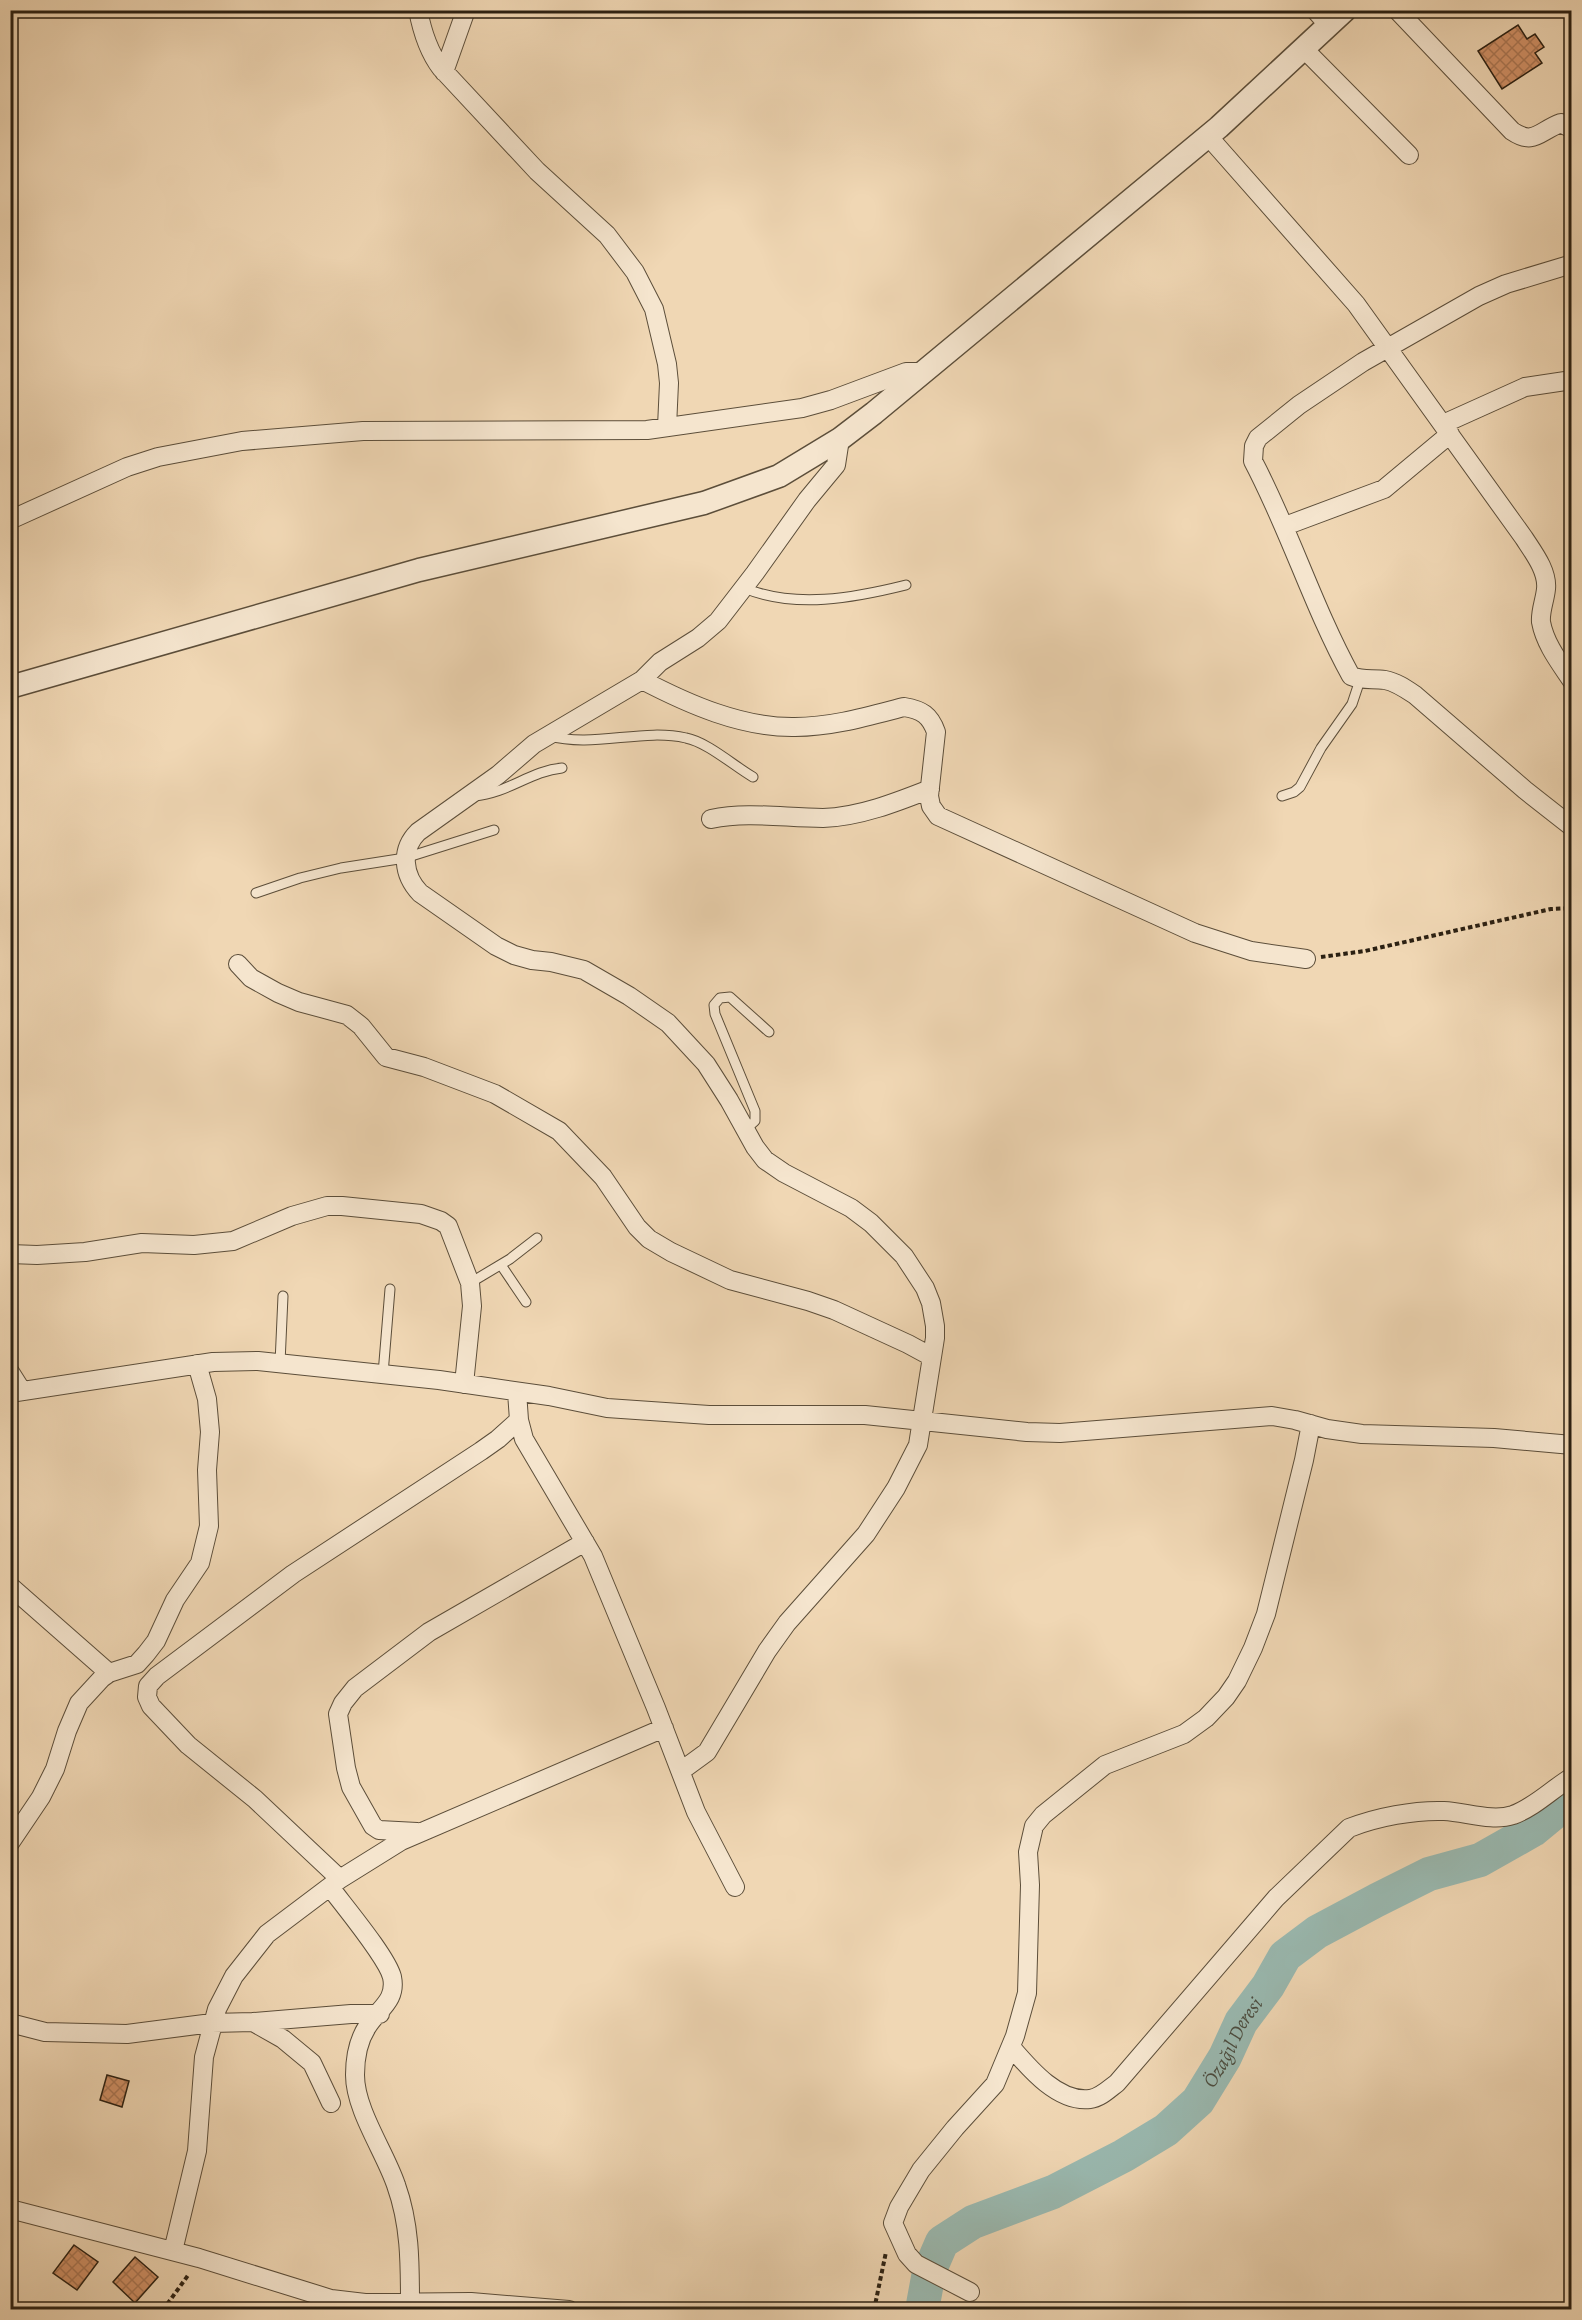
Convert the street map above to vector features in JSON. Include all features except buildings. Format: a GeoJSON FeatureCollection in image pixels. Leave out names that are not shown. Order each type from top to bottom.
{"type":"FeatureCollection","features":[{"type":"Feature","properties":{"kind":"street"},"geometry":{"type":"LineString","coordinates":[[418,10],[428,45],[444,72],[537,171],[607,235],[635,272],[654,309],[667,364],[669,383],[667,427]]}},
{"type":"Feature","properties":{"kind":"street"},"geometry":{"type":"LineString","coordinates":[[444,72],[466,10]]}},
{"type":"Feature","properties":{"kind":"street"},"geometry":{"type":"LineString","coordinates":[[10,687],[419,570],[704,503],[779,476],[840,439],[923,372],[1208,136],[1345,10]]}},
{"type":"Feature","properties":{"kind":"street"},"geometry":{"type":"LineString","coordinates":[[1397,10],[1521,137],[1530,139],[1560,123],[1572,129]]}},
{"type":"Feature","properties":{"kind":"street"},"geometry":{"type":"LineString","coordinates":[[1304,48],[1409,155]]}},
{"type":"Feature","properties":{"kind":"street"},"geometry":{"type":"LineString","coordinates":[[1208,136],[1356,304],[1524,538],[1542,569],[1547,586],[1541,612],[1550,648],[1572,681]]}},
{"type":"Feature","properties":{"kind":"street"},"geometry":{"type":"LineString","coordinates":[[1572,264],[1506,284],[1479,296],[1363,362],[1299,405],[1258,438],[1254,446],[1253,461],[1285,526],[1314,599],[1351,676],[1360,680],[1385,680],[1398,684],[1415,695],[1525,790],[1572,827]]}},
{"type":"Feature","properties":{"kind":"street"},"geometry":{"type":"LineString","coordinates":[[10,520],[127,467],[158,457],[243,441],[363,431],[621,431],[667,427],[802,408],[831,400],[906,372],[923,372]]}},
{"type":"Feature","properties":{"kind":"street"},"geometry":{"type":"LineString","coordinates":[[1285,526],[1384,489],[1446,429],[1525,387],[1572,380]]}},
{"type":"Feature","properties":{"kind":"street"},"geometry":{"type":"LineString","coordinates":[[681,1771],[707,1752],[767,1651],[787,1623],[871,1527],[912,1460],[918,1445],[932,1357],[935,1326],[931,1302],[904,1256],[871,1222],[851,1208],[784,1173],[765,1160],[706,1064],[668,1023],[629,996],[584,970],[532,960],[514,955],[496,946],[420,893],[411,883],[405,858],[411,839],[418,832],[470,797],[546,735],[642,680],[660,662],[698,638],[718,621],[807,500],[836,465],[840,439]]}},
{"type":"Feature","properties":{"kind":"street"},"geometry":{"type":"LineString","coordinates":[[642,680],[670,695],[710,711],[776,726],[808,727],[904,707],[916,709],[927,714],[936,732],[930,789],[931,806],[938,816],[1194,933],[1251,951],[1306,959]]}},
{"type":"Feature","properties":{"kind":"street"},"geometry":{"type":"LineString","coordinates":[[711,819],[743,815],[825,818],[876,808],[930,789]]}},
{"type":"Feature","properties":{"kind":"street"},"geometry":{"type":"LineString","coordinates":[[238,964],[251,978],[278,993],[299,1002],[347,1015],[361,1026],[386,1057],[424,1067],[495,1094],[559,1131],[603,1177],[637,1227],[649,1239],[671,1252],[730,1280],[834,1310],[932,1357]]}},
{"type":"Feature","properties":{"kind":"street"},"geometry":{"type":"LineString","coordinates":[[10,1254],[76,1253],[142,1243],[194,1245],[233,1240],[310,1210],[342,1206],[421,1214],[448,1226],[470,1283],[472,1306],[465,1384]]}},
{"type":"Feature","properties":{"kind":"street"},"geometry":{"type":"LineString","coordinates":[[10,1372],[16,1392],[197,1364],[247,1361],[465,1384],[607,1408],[660,1413],[865,1415],[1027,1432],[1060,1433],[1272,1416],[1327,1429],[1362,1434],[1494,1438],[1572,1445]]}},
{"type":"Feature","properties":{"kind":"street"},"geometry":{"type":"LineString","coordinates":[[10,1844],[41,1797],[79,1703],[93,1686],[110,1673],[137,1664],[146,1654],[156,1641],[175,1600],[200,1563],[208,1526],[207,1470],[210,1432],[207,1399],[197,1364]]}},
{"type":"Feature","properties":{"kind":"street"},"geometry":{"type":"LineString","coordinates":[[517,1392],[519,1420],[524,1439],[585,1542],[618,1614],[696,1812],[735,1887]]}},
{"type":"Feature","properties":{"kind":"street"},"geometry":{"type":"LineString","coordinates":[[410,2303],[407,2224],[384,2152],[360,2102],[355,2078],[356,2058],[362,2037],[391,1996],[393,1987],[391,1974],[335,1883],[255,1799],[188,1745],[151,1706],[147,1697],[148,1686],[157,1676],[293,1575],[481,1451],[519,1420]]}},
{"type":"Feature","properties":{"kind":"street"},"geometry":{"type":"LineString","coordinates":[[970,2292],[916,2264],[907,2254],[893,2223],[899,2207],[921,2170],[995,2084],[1011,2047],[1027,1993],[1030,1833],[1038,1819],[1105,1765],[1184,1734],[1206,1718],[1226,1697],[1237,1681],[1266,1614],[1311,1424]]}},
{"type":"Feature","properties":{"kind":"street"},"geometry":{"type":"LineString","coordinates":[[419,1833],[379,1830],[374,1826],[351,1787],[338,1714],[343,1703],[355,1688],[429,1632],[585,1542]]}},
{"type":"Feature","properties":{"kind":"street"},"geometry":{"type":"LineString","coordinates":[[10,1586],[110,1673]]}},
{"type":"Feature","properties":{"kind":"street"},"geometry":{"type":"LineString","coordinates":[[173,2251],[197,2151],[204,2057],[213,2023],[217,2009],[234,1976],[261,1941],[279,1924],[335,1883],[419,1833],[664,1728]]}},
{"type":"Feature","properties":{"kind":"street"},"geometry":{"type":"LineString","coordinates":[[1011,2047],[1039,2079],[1064,2094],[1084,2099],[1092,2099],[1103,2094],[1117,2083],[1276,1898],[1349,1828],[1396,1816],[1442,1811],[1502,1818],[1514,1815],[1572,1777]]}},
{"type":"Feature","properties":{"kind":"street"},"geometry":{"type":"LineString","coordinates":[[10,2023],[45,2032],[127,2034],[213,2023],[380,2014]]}},
{"type":"Feature","properties":{"kind":"street"},"geometry":{"type":"LineString","coordinates":[[253,2022],[283,2039],[312,2063],[331,2103]]}},
{"type":"Feature","properties":{"kind":"street"},"geometry":{"type":"LineString","coordinates":[[10,2209],[199,2258],[329,2304],[471,2302],[569,2310]]}},
{"type":"Feature","properties":{"kind":"lane"},"geometry":{"type":"LineString","coordinates":[[1309,10],[1325,28]]}},
{"type":"Feature","properties":{"kind":"lane"},"geometry":{"type":"LineString","coordinates":[[744,588],[758,594],[784,599],[812,600],[849,597],[906,585]]}},
{"type":"Feature","properties":{"kind":"lane"},"geometry":{"type":"LineString","coordinates":[[1282,796],[1300,787],[1321,748],[1352,704],[1360,680]]}},
{"type":"Feature","properties":{"kind":"lane"},"geometry":{"type":"LineString","coordinates":[[546,735],[575,740],[664,736],[687,738],[703,745],[753,777]]}},
{"type":"Feature","properties":{"kind":"lane"},"geometry":{"type":"LineString","coordinates":[[470,797],[488,795],[507,789],[547,769],[562,768]]}},
{"type":"Feature","properties":{"kind":"lane"},"geometry":{"type":"LineString","coordinates":[[256,893],[341,868],[405,858],[494,830]]}},
{"type":"Feature","properties":{"kind":"lane"},"geometry":{"type":"LineString","coordinates":[[745,1130],[755,1121],[755,1111],[715,1014],[714,1005],[720,998],[730,997],[770,1032]]}},
{"type":"Feature","properties":{"kind":"lane"},"geometry":{"type":"LineString","coordinates":[[470,1283],[501,1265],[537,1238]]}},
{"type":"Feature","properties":{"kind":"lane"},"geometry":{"type":"LineString","coordinates":[[501,1265],[526,1302]]}},
{"type":"Feature","properties":{"kind":"lane"},"geometry":{"type":"LineString","coordinates":[[383,1374],[390,1289]]}},
{"type":"Feature","properties":{"kind":"lane"},"geometry":{"type":"LineString","coordinates":[[280,1363],[283,1296]]}},
{"type":"Feature","properties":{"kind":"path"},"geometry":{"type":"LineString","coordinates":[[1306,959],[1365,951],[1551,909],[1572,908]]}},
{"type":"Feature","properties":{"kind":"path"},"geometry":{"type":"LineString","coordinates":[[874,2310],[893,2223]]}},
{"type":"Feature","properties":{"kind":"path"},"geometry":{"type":"LineString","coordinates":[[163,2310],[199,2258]]}},
{"type":"Feature","properties":{"kind":"waterway","name":"Özağıl Deresi"},"geometry":{"type":"LineString","coordinates":[[922,2310],[929,2272],[942,2242],[973,2222],[1053,2192],[1123,2156],[1166,2130],[1198,2101],[1225,2057],[1241,2022],[1268,1986],[1285,1956],[1317,1932],[1429,1874],[1480,1860],[1533,1830],[1572,1798]]}}]}
